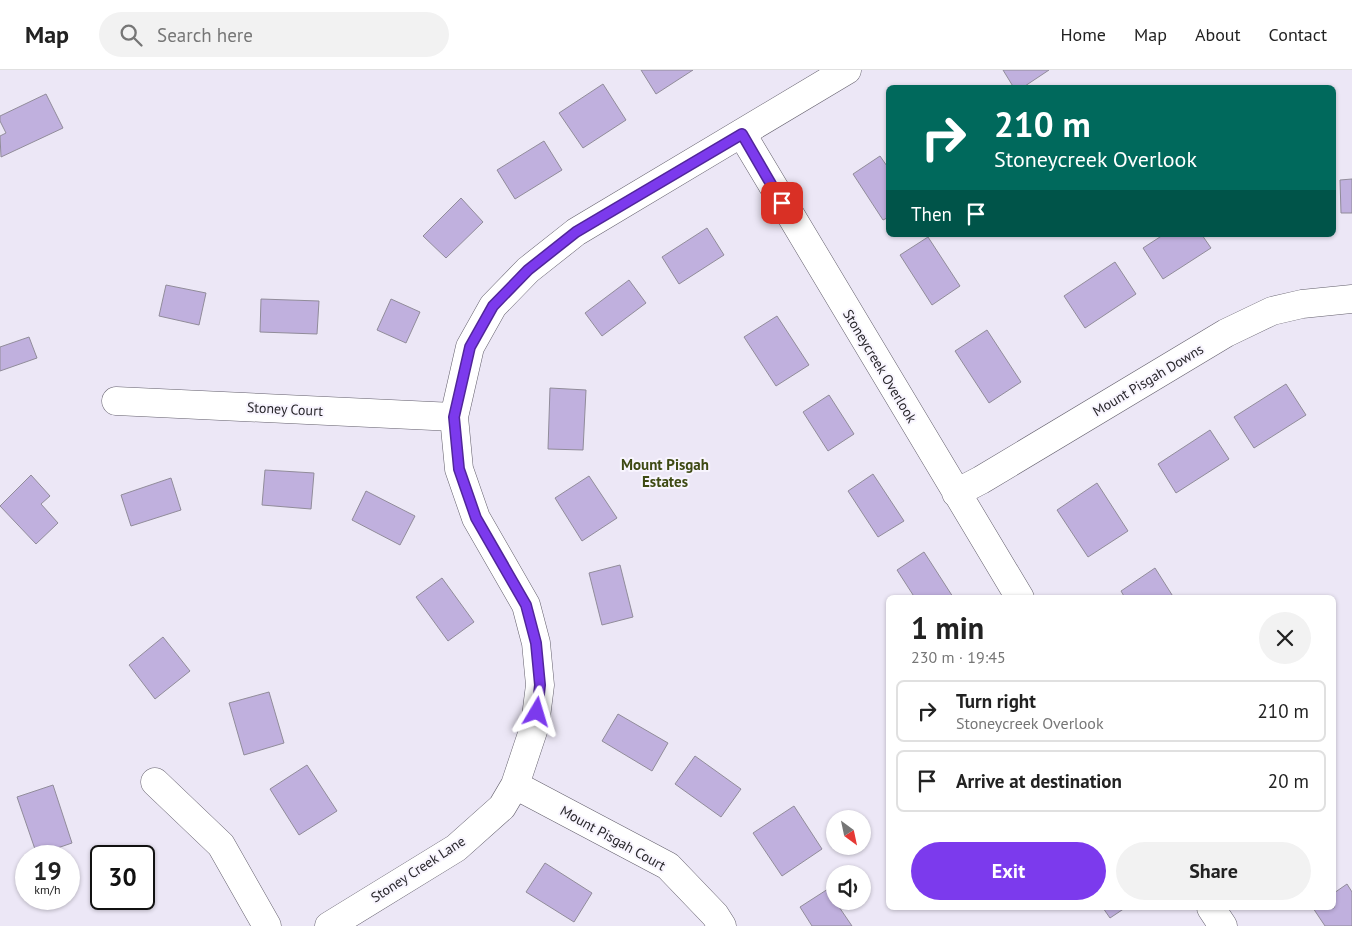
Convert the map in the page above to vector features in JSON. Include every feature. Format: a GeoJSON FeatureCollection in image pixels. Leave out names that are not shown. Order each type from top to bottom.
{"type":"FeatureCollection","features":[{"type":"Feature","properties":{"kind":"street","name":"Stoney Creek Lane"},"geometry":{"type":"LineString","coordinates":[[329,926],[456,848],[502,807],[515,786],[535,725],[540,685],[536,643],[526,605],[476,518],[459,469],[454,417],[470,347],[493,306],[528,270],[576,232],[847,70]]}},
{"type":"Feature","properties":{"kind":"street","name":"Stoneycreek Overlook"},"geometry":{"type":"LineString","coordinates":[[742,134],[1018,595]]}},
{"type":"Feature","properties":{"kind":"street","name":"Mount Pisgah Downs"},"geometry":{"type":"LineString","coordinates":[[956,493],[982,480],[1226,333],[1272,311],[1302,304],[1352,299]]}},
{"type":"Feature","properties":{"kind":"street","name":"Stoney Court"},"geometry":{"type":"LineString","coordinates":[[116,401],[454,417]]}},
{"type":"Feature","properties":{"kind":"street"},"geometry":{"type":"LineString","coordinates":[[155,782],[221,845],[267,926]]}},
{"type":"Feature","properties":{"kind":"street","name":"Mount Pisgah Court"},"geometry":{"type":"LineString","coordinates":[[515,786],[668,866],[722,926]]}},
{"type":"Feature","properties":{"kind":"street"},"geometry":{"type":"LineString","coordinates":[[1213,910],[1223,926]]}},
{"type":"Feature","properties":{"kind":"building"},"geometry":{"type":"Polygon","coordinates":[[[641,70],[693,70],[656,94],[641,70]]]}},
{"type":"Feature","properties":{"kind":"building"},"geometry":{"type":"Polygon","coordinates":[[[1003,70],[1049,70],[1026,85],[1012,85],[1003,70]]]}},
{"type":"Feature","properties":{"kind":"building"},"geometry":{"type":"Polygon","coordinates":[[[603,84],[626,120],[583,148],[559,113],[603,84]]]}},
{"type":"Feature","properties":{"kind":"building"},"geometry":{"type":"Polygon","coordinates":[[[46,94],[63,128],[1,157],[0,136],[6,133],[0,121],[0,116],[46,94]]]}},
{"type":"Feature","properties":{"kind":"building"},"geometry":{"type":"Polygon","coordinates":[[[544,141],[562,170],[515,199],[497,170],[544,141]]]}},
{"type":"Feature","properties":{"kind":"building"},"geometry":{"type":"Polygon","coordinates":[[[880,156],[886,165],[886,218],[883,220],[853,174],[880,156]]]}},
{"type":"Feature","properties":{"kind":"building"},"geometry":{"type":"Polygon","coordinates":[[[1352,179],[1352,213],[1341,213],[1340,180],[1352,179]]]}},
{"type":"Feature","properties":{"kind":"building"},"geometry":{"type":"Polygon","coordinates":[[[461,198],[483,222],[446,258],[423,236],[461,198]]]}},
{"type":"Feature","properties":{"kind":"building"},"geometry":{"type":"Polygon","coordinates":[[[707,228],[724,255],[679,284],[662,257],[707,228]]]}},
{"type":"Feature","properties":{"kind":"building"},"geometry":{"type":"Polygon","coordinates":[[[928,237],[960,286],[932,305],[900,255],[928,237]]]}},
{"type":"Feature","properties":{"kind":"building"},"geometry":{"type":"Polygon","coordinates":[[[1160,237],[1203,237],[1211,248],[1163,279],[1143,248],[1160,237]]]}},
{"type":"Feature","properties":{"kind":"building"},"geometry":{"type":"Polygon","coordinates":[[[1115,262],[1136,294],[1085,328],[1064,296],[1115,262]]]}},
{"type":"Feature","properties":{"kind":"building"},"geometry":{"type":"Polygon","coordinates":[[[629,280],[646,303],[602,336],[585,313],[629,280]]]}},
{"type":"Feature","properties":{"kind":"building"},"geometry":{"type":"Polygon","coordinates":[[[166,285],[206,293],[199,325],[159,316],[166,285]]]}},
{"type":"Feature","properties":{"kind":"building"},"geometry":{"type":"Polygon","coordinates":[[[261,299],[319,301],[317,334],[260,332],[261,299]]]}},
{"type":"Feature","properties":{"kind":"building"},"geometry":{"type":"Polygon","coordinates":[[[391,299],[420,312],[406,343],[377,330],[391,299]]]}},
{"type":"Feature","properties":{"kind":"building"},"geometry":{"type":"Polygon","coordinates":[[[777,316],[809,365],[776,386],[744,337],[777,316]]]}},
{"type":"Feature","properties":{"kind":"building"},"geometry":{"type":"Polygon","coordinates":[[[987,330],[1021,382],[989,403],[955,351],[987,330]]]}},
{"type":"Feature","properties":{"kind":"building"},"geometry":{"type":"Polygon","coordinates":[[[29,337],[37,358],[0,371],[0,347],[29,337]]]}},
{"type":"Feature","properties":{"kind":"building"},"geometry":{"type":"Polygon","coordinates":[[[1286,384],[1306,415],[1254,448],[1234,417],[1286,384]]]}},
{"type":"Feature","properties":{"kind":"building"},"geometry":{"type":"Polygon","coordinates":[[[550,388],[586,390],[583,450],[548,449],[550,388]]]}},
{"type":"Feature","properties":{"kind":"building"},"geometry":{"type":"Polygon","coordinates":[[[829,395],[854,434],[828,451],[803,412],[829,395]]]}},
{"type":"Feature","properties":{"kind":"building"},"geometry":{"type":"Polygon","coordinates":[[[1210,430],[1229,459],[1176,493],[1158,464],[1210,430]]]}},
{"type":"Feature","properties":{"kind":"building"},"geometry":{"type":"Polygon","coordinates":[[[265,470],[314,473],[311,509],[262,505],[265,470]]]}},
{"type":"Feature","properties":{"kind":"building"},"geometry":{"type":"Polygon","coordinates":[[[873,474],[904,521],[878,537],[848,491],[873,474]]]}},
{"type":"Feature","properties":{"kind":"building"},"geometry":{"type":"Polygon","coordinates":[[[31,475],[50,496],[41,504],[58,523],[36,544],[0,506],[31,475]]]}},
{"type":"Feature","properties":{"kind":"building"},"geometry":{"type":"Polygon","coordinates":[[[589,476],[617,518],[582,541],[555,498],[589,476]]]}},
{"type":"Feature","properties":{"kind":"building"},"geometry":{"type":"Polygon","coordinates":[[[171,478],[181,510],[131,526],[121,495],[171,478]]]}},
{"type":"Feature","properties":{"kind":"building"},"geometry":{"type":"Polygon","coordinates":[[[1097,483],[1128,531],[1088,557],[1057,510],[1097,483]]]}},
{"type":"Feature","properties":{"kind":"building"},"geometry":{"type":"Polygon","coordinates":[[[366,491],[415,516],[400,545],[352,520],[366,491]]]}},
{"type":"Feature","properties":{"kind":"building"},"geometry":{"type":"Polygon","coordinates":[[[924,552],[952,595],[913,595],[897,570],[924,552]]]}},
{"type":"Feature","properties":{"kind":"building"},"geometry":{"type":"Polygon","coordinates":[[[620,565],[633,617],[602,625],[589,573],[620,565]]]}},
{"type":"Feature","properties":{"kind":"building"},"geometry":{"type":"Polygon","coordinates":[[[1155,568],[1172,595],[1123,595],[1121,591],[1155,568]]]}},
{"type":"Feature","properties":{"kind":"building"},"geometry":{"type":"Polygon","coordinates":[[[442,578],[474,622],[448,641],[416,597],[442,578]]]}},
{"type":"Feature","properties":{"kind":"building"},"geometry":{"type":"Polygon","coordinates":[[[163,637],[190,671],[155,699],[129,665],[163,637]]]}},
{"type":"Feature","properties":{"kind":"building"},"geometry":{"type":"Polygon","coordinates":[[[269,692],[284,743],[244,755],[229,703],[269,692]]]}},
{"type":"Feature","properties":{"kind":"building"},"geometry":{"type":"Polygon","coordinates":[[[618,714],[668,743],[652,771],[602,741],[618,714]]]}},
{"type":"Feature","properties":{"kind":"building"},"geometry":{"type":"Polygon","coordinates":[[[695,756],[741,789],[721,817],[675,784],[695,756]]]}},
{"type":"Feature","properties":{"kind":"building"},"geometry":{"type":"Polygon","coordinates":[[[307,765],[337,811],[299,835],[270,789],[307,765]]]}},
{"type":"Feature","properties":{"kind":"building"},"geometry":{"type":"Polygon","coordinates":[[[53,785],[72,843],[66,845],[34,845],[17,797],[53,785]]]}},
{"type":"Feature","properties":{"kind":"building"},"geometry":{"type":"Polygon","coordinates":[[[794,806],[822,849],[782,876],[753,833],[794,806]]]}},
{"type":"Feature","properties":{"kind":"building"},"geometry":{"type":"Polygon","coordinates":[[[545,863],[592,893],[574,922],[526,892],[545,863]]]}},
{"type":"Feature","properties":{"kind":"building"},"geometry":{"type":"Polygon","coordinates":[[[1347,884],[1352,892],[1352,926],[1325,926],[1314,910],[1336,910],[1336,892],[1347,884]]]}},
{"type":"Feature","properties":{"kind":"building"},"geometry":{"type":"Polygon","coordinates":[[[826,890],[826,910],[841,910],[852,926],[812,926],[800,907],[826,890]]]}},
{"type":"Feature","properties":{"kind":"building"},"geometry":{"type":"Polygon","coordinates":[[[1104,910],[1122,910],[1110,918],[1104,910]]]}},
{"type":"Feature","properties":{"kind":"district","name":"Mount Pisgah Estates"},"geometry":{"type":"Point","coordinates":[665,474]}},
{"type":"Feature","properties":{"kind":"route"},"geometry":{"type":"LineString","coordinates":[[537,712],[540,685],[536,643],[526,605],[476,518],[459,469],[454,417],[470,347],[493,306],[528,270],[576,232],[742,134],[782,203]]}}]}
